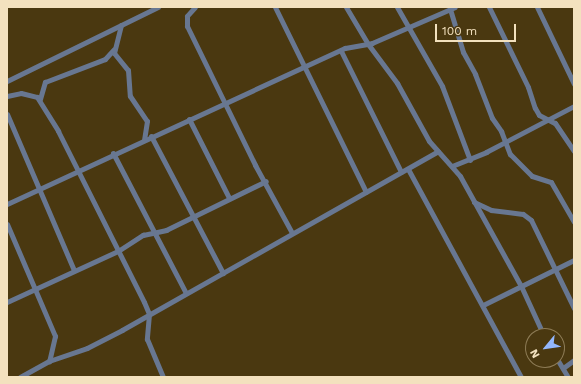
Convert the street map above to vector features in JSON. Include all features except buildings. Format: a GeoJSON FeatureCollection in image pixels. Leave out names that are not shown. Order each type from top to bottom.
{"type":"FeatureCollection","features":[{"type":"Feature","properties":{"kind":"street"},"geometry":{"type":"LineString","coordinates":[[7,81],[158,7]]}},
{"type":"Feature","properties":{"kind":"street"},"geometry":{"type":"LineString","coordinates":[[195,7],[187,16],[186,23],[255,165],[266,181],[292,233]]}},
{"type":"Feature","properties":{"kind":"street"},"geometry":{"type":"LineString","coordinates":[[275,7],[306,67],[366,192]]}},
{"type":"Feature","properties":{"kind":"street"},"geometry":{"type":"LineString","coordinates":[[346,7],[368,44],[397,83],[425,135],[452,166],[474,202],[521,286],[540,328]]}},
{"type":"Feature","properties":{"kind":"street"},"geometry":{"type":"LineString","coordinates":[[397,7],[444,92],[470,160]]}},
{"type":"Feature","properties":{"kind":"street"},"geometry":{"type":"LineString","coordinates":[[489,7],[528,86],[535,108],[539,115],[551,120],[558,126],[574,152]]}},
{"type":"Feature","properties":{"kind":"street"},"geometry":{"type":"LineString","coordinates":[[537,7],[574,84]]}},
{"type":"Feature","properties":{"kind":"street"},"geometry":{"type":"LineString","coordinates":[[7,204],[151,136],[341,51],[368,44],[452,8],[463,52],[475,74],[492,118],[506,141],[510,154],[528,173],[538,179],[551,182],[574,222]]}},
{"type":"Feature","properties":{"kind":"street"},"geometry":{"type":"LineString","coordinates":[[40,99],[45,82],[105,59],[114,49],[122,25]]}},
{"type":"Feature","properties":{"kind":"street"},"geometry":{"type":"LineString","coordinates":[[114,49],[115,56],[128,72],[130,96],[147,121],[144,140]]}},
{"type":"Feature","properties":{"kind":"street"},"geometry":{"type":"LineString","coordinates":[[341,51],[402,172]]}},
{"type":"Feature","properties":{"kind":"street"},"geometry":{"type":"LineString","coordinates":[[7,96],[27,94],[40,99],[149,314],[147,339],[164,377]]}},
{"type":"Feature","properties":{"kind":"street"},"geometry":{"type":"LineString","coordinates":[[452,166],[470,160],[551,120],[574,106]]}},
{"type":"Feature","properties":{"kind":"street"},"geometry":{"type":"LineString","coordinates":[[7,114],[74,270]]}},
{"type":"Feature","properties":{"kind":"street"},"geometry":{"type":"LineString","coordinates":[[189,119],[229,198]]}},
{"type":"Feature","properties":{"kind":"street"},"geometry":{"type":"LineString","coordinates":[[151,136],[223,273]]}},
{"type":"Feature","properties":{"kind":"street"},"geometry":{"type":"LineString","coordinates":[[20,377],[49,361],[87,348],[438,151]]}},
{"type":"Feature","properties":{"kind":"street"},"geometry":{"type":"LineString","coordinates":[[113,154],[186,293]]}},
{"type":"Feature","properties":{"kind":"street"},"geometry":{"type":"LineString","coordinates":[[408,169],[521,377]]}},
{"type":"Feature","properties":{"kind":"street"},"geometry":{"type":"LineString","coordinates":[[7,302],[118,251],[143,235],[174,226],[192,215],[266,181]]}},
{"type":"Feature","properties":{"kind":"street"},"geometry":{"type":"LineString","coordinates":[[474,202],[491,210],[528,216],[574,308]]}},
{"type":"Feature","properties":{"kind":"street"},"geometry":{"type":"LineString","coordinates":[[7,224],[55,336],[55,345],[49,361]]}},
{"type":"Feature","properties":{"kind":"street"},"geometry":{"type":"LineString","coordinates":[[483,306],[574,260]]}},
{"type":"Feature","properties":{"kind":"street"},"geometry":{"type":"LineString","coordinates":[[565,367],[574,360]]}},
{"type":"Feature","properties":{"kind":"street"},"geometry":{"type":"LineString","coordinates":[[563,368],[568,377]]}}]}
